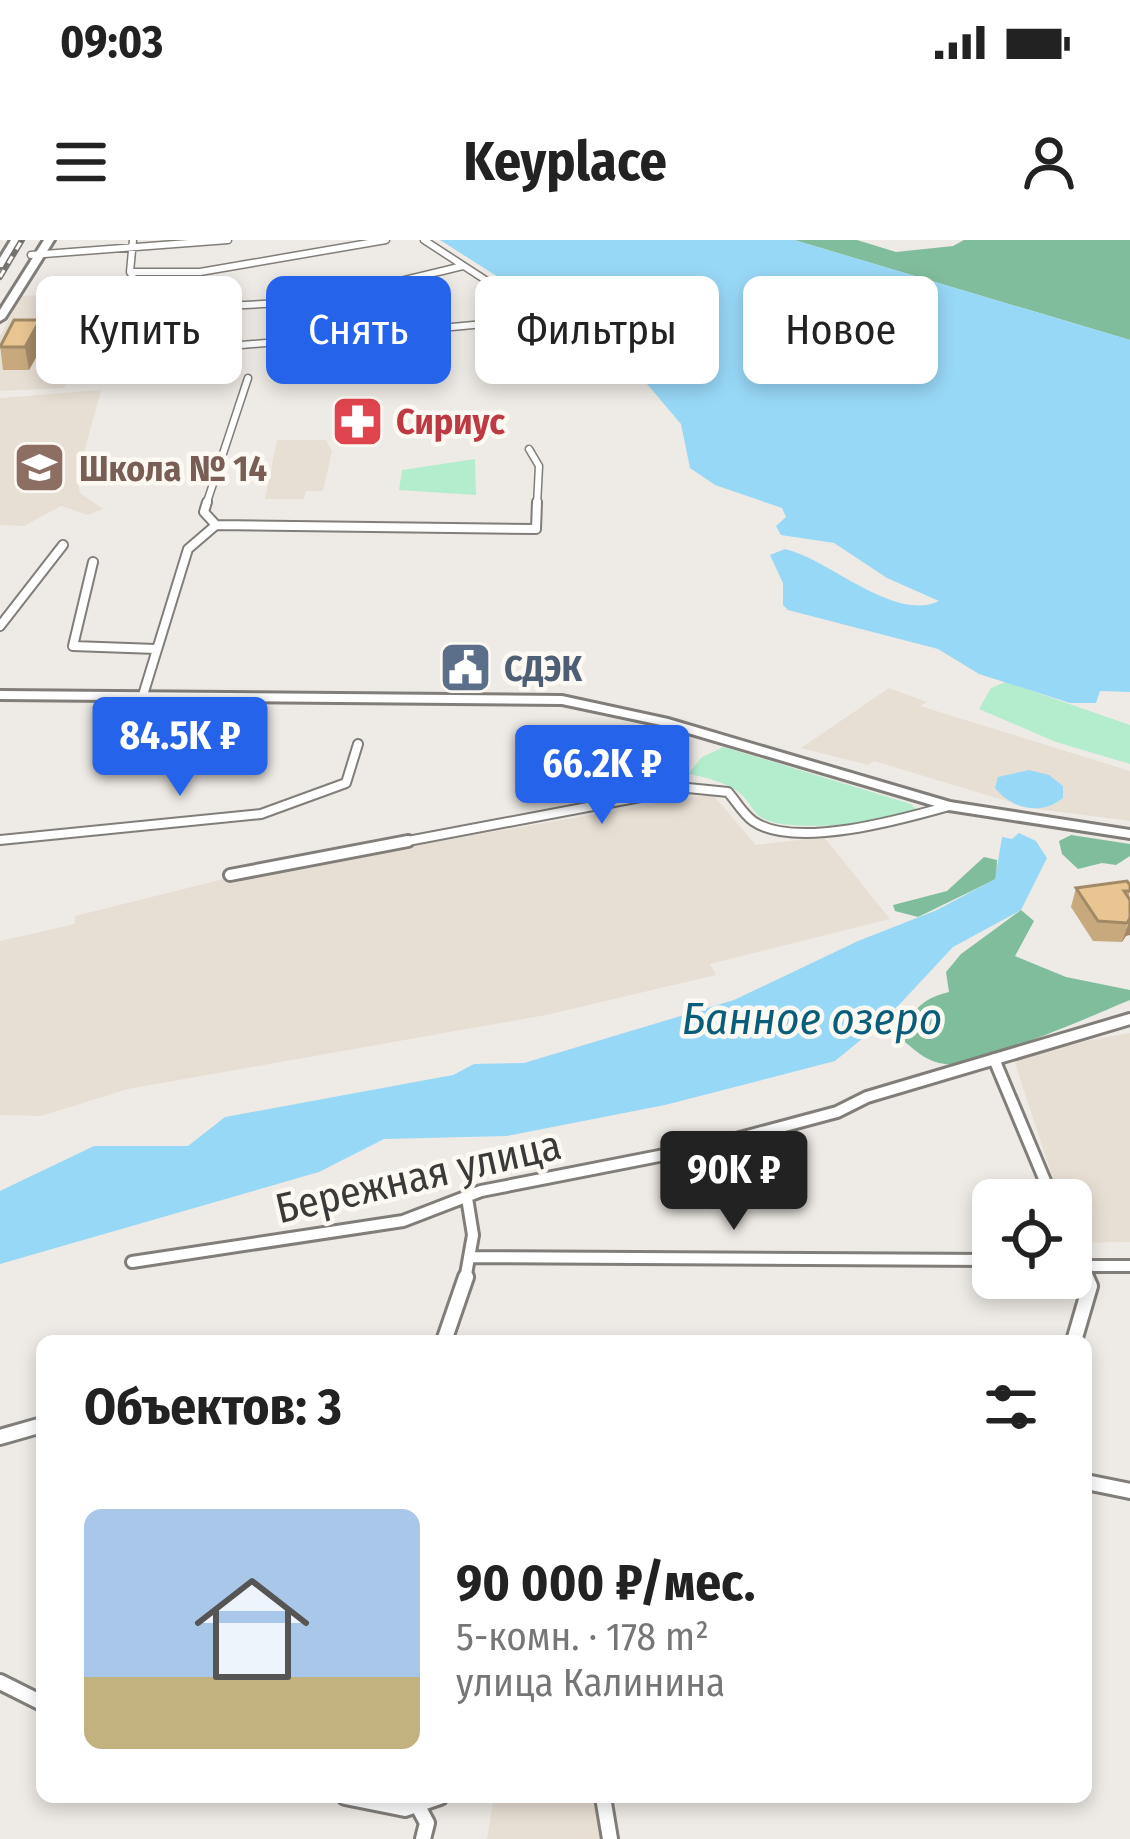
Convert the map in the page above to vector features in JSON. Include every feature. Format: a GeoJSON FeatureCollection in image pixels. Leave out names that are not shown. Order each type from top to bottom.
{"type":"FeatureCollection","features":[{"type":"Feature","properties":{"kind":"main road"},"geometry":{"type":"LineString","coordinates":[[0,265],[15,240]]}},
{"type":"Feature","properties":{"kind":"main road"},"geometry":{"type":"LineString","coordinates":[[0,302],[45,240]]}},
{"type":"Feature","properties":{"kind":"main road"},"geometry":{"type":"LineString","coordinates":[[0,317],[35,255]]}},
{"type":"Feature","properties":{"kind":"main road"},"geometry":{"type":"LineString","coordinates":[[0,694],[562,700],[664,722],[949,806],[1130,833]]}},
{"type":"Feature","properties":{"kind":"street"},"geometry":{"type":"LineString","coordinates":[[133,240],[130,272],[143,294],[196,308],[266,301]]}},
{"type":"Feature","properties":{"kind":"street"},"geometry":{"type":"LineString","coordinates":[[35,255],[228,240]]}},
{"type":"Feature","properties":{"kind":"street"},"geometry":{"type":"LineString","coordinates":[[291,240],[297,256]]}},
{"type":"Feature","properties":{"kind":"street"},"geometry":{"type":"LineString","coordinates":[[130,272],[200,272],[386,240]]}},
{"type":"Feature","properties":{"kind":"street"},"geometry":{"type":"LineString","coordinates":[[424,240],[479,276]]}},
{"type":"Feature","properties":{"kind":"street"},"geometry":{"type":"LineString","coordinates":[[420,276],[463,266]]}},
{"type":"Feature","properties":{"kind":"street"},"geometry":{"type":"LineString","coordinates":[[215,525],[204,512],[248,377]]}},
{"type":"Feature","properties":{"kind":"street"},"geometry":{"type":"LineString","coordinates":[[142,695],[188,548],[215,525],[536,529],[539,466],[530,448]]}},
{"type":"Feature","properties":{"kind":"street"},"geometry":{"type":"LineString","coordinates":[[0,626],[63,545]]}},
{"type":"Feature","properties":{"kind":"street"},"geometry":{"type":"LineString","coordinates":[[94,562],[83,580],[80,626],[73,646],[156,649]]}},
{"type":"Feature","properties":{"kind":"street"},"geometry":{"type":"LineString","coordinates":[[0,840],[261,814],[346,783],[358,744]]}},
{"type":"Feature","properties":{"kind":"street"},"geometry":{"type":"LineString","coordinates":[[230,875],[688,788],[728,792],[755,823],[778,831],[887,824],[949,806]]}},
{"type":"Feature","properties":{"kind":"street","name":"Бережная улица"},"geometry":{"type":"LineString","coordinates":[[132,1262],[403,1221],[481,1191],[710,1146],[837,1112],[867,1096],[1130,1019]]}},
{"type":"Feature","properties":{"kind":"street"},"geometry":{"type":"LineString","coordinates":[[994,1059],[1044,1179]]}},
{"type":"Feature","properties":{"kind":"street"},"geometry":{"type":"LineString","coordinates":[[446,1335],[473,1257],[475,1220],[467,1198]]}},
{"type":"Feature","properties":{"kind":"street"},"geometry":{"type":"LineString","coordinates":[[473,1257],[972,1260]]}},
{"type":"Feature","properties":{"kind":"street"},"geometry":{"type":"LineString","coordinates":[[1092,1266],[1130,1266]]}},
{"type":"Feature","properties":{"kind":"street"},"geometry":{"type":"LineString","coordinates":[[1076,1335],[1089,1299]]}},
{"type":"Feature","properties":{"kind":"street"},"geometry":{"type":"LineString","coordinates":[[0,1436],[36,1427]]}},
{"type":"Feature","properties":{"kind":"street"},"geometry":{"type":"LineString","coordinates":[[1092,1483],[1130,1491]]}},
{"type":"Feature","properties":{"kind":"street"},"geometry":{"type":"LineString","coordinates":[[0,1682],[36,1699]]}},
{"type":"Feature","properties":{"kind":"street"},"geometry":{"type":"LineString","coordinates":[[367,1803],[420,1810],[431,1803]]}},
{"type":"Feature","properties":{"kind":"street"},"geometry":{"type":"LineString","coordinates":[[604,1803],[610,1839]]}},
{"type":"Feature","properties":{"kind":"street"},"geometry":{"type":"LineString","coordinates":[[420,1810],[427,1823],[423,1839]]}},
{"type":"Feature","properties":{"kind":"shaded area"},"geometry":{"type":"Polygon","coordinates":[[[36,295],[36,384],[65,384],[64,388],[0,391],[0,336],[21,296],[36,295]]]}},
{"type":"Feature","properties":{"kind":"shaded area","name":"Школа № 14"},"geometry":{"type":"Polygon","coordinates":[[[101,390],[77,478],[80,493],[103,509],[88,515],[61,506],[24,526],[0,525],[0,398],[101,390]]]}},
{"type":"Feature","properties":{"kind":"shaded area"},"geometry":{"type":"Polygon","coordinates":[[[277,440],[326,440],[332,451],[323,491],[306,491],[304,499],[265,499],[277,440]]]}},
{"type":"Feature","properties":{"kind":"shaded area"},"geometry":{"type":"Polygon","coordinates":[[[889,688],[927,702],[920,706],[1130,771],[1130,821],[1030,808],[874,761],[868,765],[801,748],[889,688]]]}},
{"type":"Feature","properties":{"kind":"shaded area"},"geometry":{"type":"Polygon","coordinates":[[[712,794],[756,845],[824,837],[890,919],[710,964],[716,975],[546,1015],[128,1089],[41,1116],[0,1115],[0,941],[75,924],[75,916],[236,876],[712,794]]]}},
{"type":"Feature","properties":{"kind":"shaded area"},"geometry":{"type":"Polygon","coordinates":[[[1130,1033],[1130,1242],[1092,1243],[1092,1179],[1053,1179],[1012,1054],[1130,1033]]]}},
{"type":"Feature","properties":{"kind":"shaded area"},"geometry":{"type":"Polygon","coordinates":[[[493,1803],[597,1803],[601,1839],[487,1839],[493,1803]]]}},
{"type":"Feature","properties":{"kind":"green space"},"geometry":{"type":"Polygon","coordinates":[[[794,240],[857,240],[896,252],[953,246],[964,240],[1130,240],[1130,340],[938,283],[938,276],[915,276],[794,240]]]}},
{"type":"Feature","properties":{"kind":"green space"},"geometry":{"type":"Polygon","coordinates":[[[475,459],[476,495],[399,490],[402,470],[475,459]]]}},
{"type":"Feature","properties":{"kind":"green space"},"geometry":{"type":"Polygon","coordinates":[[[1006,682],[1130,725],[1130,764],[1056,742],[979,709],[991,688],[1006,682]]]}},
{"type":"Feature","properties":{"kind":"green space"},"geometry":{"type":"Polygon","coordinates":[[[724,747],[916,809],[837,825],[771,822],[729,786],[688,774],[702,757],[724,747]]]}},
{"type":"Feature","properties":{"kind":"green space"},"geometry":{"type":"Polygon","coordinates":[[[1071,835],[1130,844],[1130,856],[1116,865],[1078,869],[1062,854],[1059,841],[1071,835]]]}},
{"type":"Feature","properties":{"kind":"green space"},"geometry":{"type":"Polygon","coordinates":[[[984,857],[997,860],[996,879],[918,917],[895,911],[893,905],[947,891],[984,857]]]}},
{"type":"Feature","properties":{"kind":"green space"},"geometry":{"type":"Polygon","coordinates":[[[1021,910],[1034,921],[1015,956],[1066,977],[1130,990],[1130,1000],[1036,1039],[960,1063],[933,1061],[905,1042],[912,1015],[931,998],[949,992],[946,972],[961,954],[1021,910]]]}},
{"type":"Feature","properties":{"kind":"water"},"geometry":{"type":"Polygon","coordinates":[[[440,240],[794,240],[915,276],[743,276],[743,384],[938,384],[938,283],[1130,340],[1130,692],[1100,691],[1096,703],[1070,703],[979,674],[938,649],[783,605],[783,583],[770,555],[785,549],[882,597],[921,605],[939,601],[887,578],[834,543],[781,535],[776,526],[786,517],[782,508],[715,485],[690,468],[681,424],[647,384],[719,384],[719,276],[497,276],[440,240]]]}},
{"type":"Feature","properties":{"kind":"water"},"geometry":{"type":"Polygon","coordinates":[[[1029,770],[1049,775],[1063,786],[1063,798],[1045,807],[1027,808],[995,788],[998,777],[1029,770]]]}},
{"type":"Feature","properties":{"kind":"water","name":"Банное озеро"},"geometry":{"type":"Polygon","coordinates":[[[1019,833],[1036,841],[1047,858],[1021,910],[953,947],[884,1021],[835,1061],[665,1105],[507,1136],[384,1139],[319,1172],[0,1264],[0,1191],[94,1146],[188,1146],[225,1117],[453,1075],[474,1064],[524,1063],[734,1000],[858,941],[937,910],[995,879],[1002,837],[1012,839],[1019,833]]]}},
{"type":"Feature","properties":{"kind":"building"},"geometry":{"type":"Polygon","coordinates":[[[14,320],[36,320],[25,347],[0,347],[14,320]]]}},
{"type":"Feature","properties":{"kind":"building"},"geometry":{"type":"Polygon","coordinates":[[[1127,881],[1127,923],[1098,921],[1076,888],[1127,881]]]}},
{"type":"Feature","properties":{"kind":"railway"},"geometry":{"type":"LineString","coordinates":[[0,277],[22,240]]}},
{"type":"Feature","properties":{"kind":"place","name":"Сириус"},"geometry":{"type":"Point","coordinates":[357,421]}},
{"type":"Feature","properties":{"kind":"place","name":"Школа № 14"},"geometry":{"type":"Point","coordinates":[40,468]}},
{"type":"Feature","properties":{"kind":"place","name":"СДЭК"},"geometry":{"type":"Point","coordinates":[465,668]}}]}
